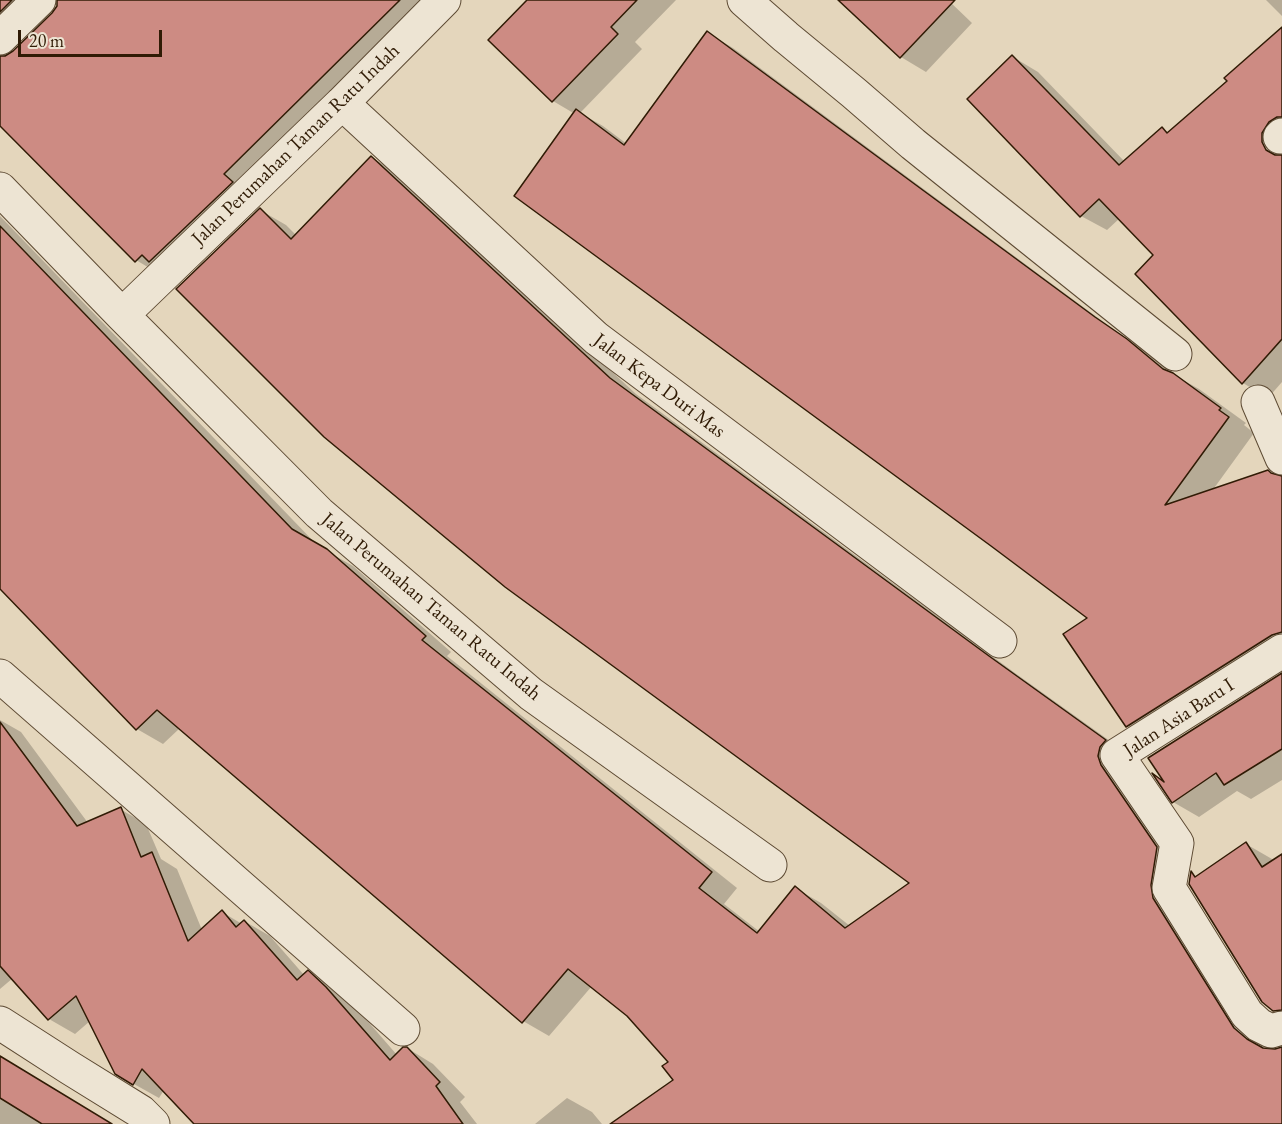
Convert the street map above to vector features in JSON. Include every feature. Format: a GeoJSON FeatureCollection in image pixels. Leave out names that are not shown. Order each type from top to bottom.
{"type":"FeatureCollection","features":[{"type":"Feature","properties":{"kind":"street"},"geometry":{"type":"LineString","coordinates":[[0,38],[39,0]]}},
{"type":"Feature","properties":{"kind":"street","name":"Jalan Perumahan Taman Ratu Indah"},"geometry":{"type":"LineString","coordinates":[[122,315],[342,103],[444,0]]}},
{"type":"Feature","properties":{"kind":"street"},"geometry":{"type":"LineString","coordinates":[[744,0],[922,151],[1175,354]]}},
{"type":"Feature","properties":{"kind":"street","name":"Jalan Kepa Duri Mas"},"geometry":{"type":"LineString","coordinates":[[342,103],[596,338],[1000,641]]}},
{"type":"Feature","properties":{"kind":"street","name":"Jalan Perumahan Taman Ratu Indah"},"geometry":{"type":"LineString","coordinates":[[0,189],[319,513],[531,694],[770,865]]}},
{"type":"Feature","properties":{"kind":"street"},"geometry":{"type":"LineString","coordinates":[[1258,402],[1282,458]]}},
{"type":"Feature","properties":{"kind":"street","name":"Jalan Asia Baru I"},"geometry":{"type":"LineString","coordinates":[[1282,651],[1117,755],[1177,843],[1169,888],[1247,1014],[1270,1031],[1282,1028]]}},
{"type":"Feature","properties":{"kind":"street"},"geometry":{"type":"LineString","coordinates":[[0,676],[403,1029]]}},
{"type":"Feature","properties":{"kind":"street"},"geometry":{"type":"LineString","coordinates":[[0,1023],[141,1112],[153,1124]]}},
{"type":"Feature","properties":{"kind":"building"},"geometry":{"type":"Polygon","coordinates":[[[0,0],[12,0],[0,12],[0,0]]]}},
{"type":"Feature","properties":{"kind":"building"},"geometry":{"type":"Polygon","coordinates":[[[57,0],[400,0],[224,174],[233,182],[149,262],[142,255],[135,262],[0,126],[0,56],[13,51],[52,13],[57,6],[57,0]]]}},
{"type":"Feature","properties":{"kind":"building"},"geometry":{"type":"Polygon","coordinates":[[[527,0],[637,0],[611,27],[618,34],[552,102],[488,40],[527,0]]]}},
{"type":"Feature","properties":{"kind":"building"},"geometry":{"type":"Polygon","coordinates":[[[838,0],[955,0],[900,58],[838,0]]]}},
{"type":"Feature","properties":{"kind":"building"},"geometry":{"type":"Polygon","coordinates":[[[1282,27],[1282,117],[1269,122],[1262,133],[1262,142],[1266,150],[1275,155],[1282,155],[1282,339],[1242,384],[1135,274],[1153,255],[1099,199],[1080,217],[967,99],[1012,55],[1119,165],[1162,127],[1167,133],[1227,81],[1224,78],[1282,27]]]}},
{"type":"Feature","properties":{"kind":"building"},"geometry":{"type":"Polygon","coordinates":[[[707,31],[1127,339],[1163,369],[1173,373],[1221,408],[1219,410],[1229,417],[1165,505],[1268,470],[1282,476],[1282,632],[1272,635],[1126,727],[1063,634],[1087,618],[514,196],[576,109],[624,145],[707,31]]]}},
{"type":"Feature","properties":{"kind":"building"},"geometry":{"type":"Polygon","coordinates":[[[371,156],[610,378],[1106,740],[1100,747],[1098,756],[1101,765],[1157,847],[1151,885],[1153,898],[1234,1028],[1263,1048],[1282,1047],[1282,1124],[610,1124],[673,1080],[662,1066],[668,1062],[627,1016],[568,969],[522,1023],[157,710],[136,730],[0,589],[0,226],[292,529],[327,549],[426,636],[422,640],[712,872],[699,888],[757,933],[795,886],[845,928],[909,883],[505,587],[324,437],[176,289],[260,208],[291,239],[371,156]]]}},
{"type":"Feature","properties":{"kind":"building"},"geometry":{"type":"Polygon","coordinates":[[[1282,673],[1282,749],[1224,785],[1216,773],[1172,803],[1152,773],[1164,782],[1148,758],[1282,673]]]}},
{"type":"Feature","properties":{"kind":"building"},"geometry":{"type":"Polygon","coordinates":[[[0,722],[77,826],[121,807],[141,857],[152,852],[188,941],[222,910],[236,927],[244,920],[297,980],[308,970],[326,987],[390,1060],[403,1047],[407,1047],[440,1082],[436,1086],[463,1124],[194,1124],[142,1069],[133,1085],[115,1074],[76,996],[48,1020],[0,966],[0,722]]]}},
{"type":"Feature","properties":{"kind":"building"},"geometry":{"type":"Polygon","coordinates":[[[1246,842],[1262,867],[1282,854],[1282,1010],[1273,1011],[1262,1002],[1189,884],[1191,871],[1195,877],[1246,842]]]}},
{"type":"Feature","properties":{"kind":"building"},"geometry":{"type":"Polygon","coordinates":[[[0,1056],[112,1124],[42,1124],[0,1098],[0,1056]]]}}]}
